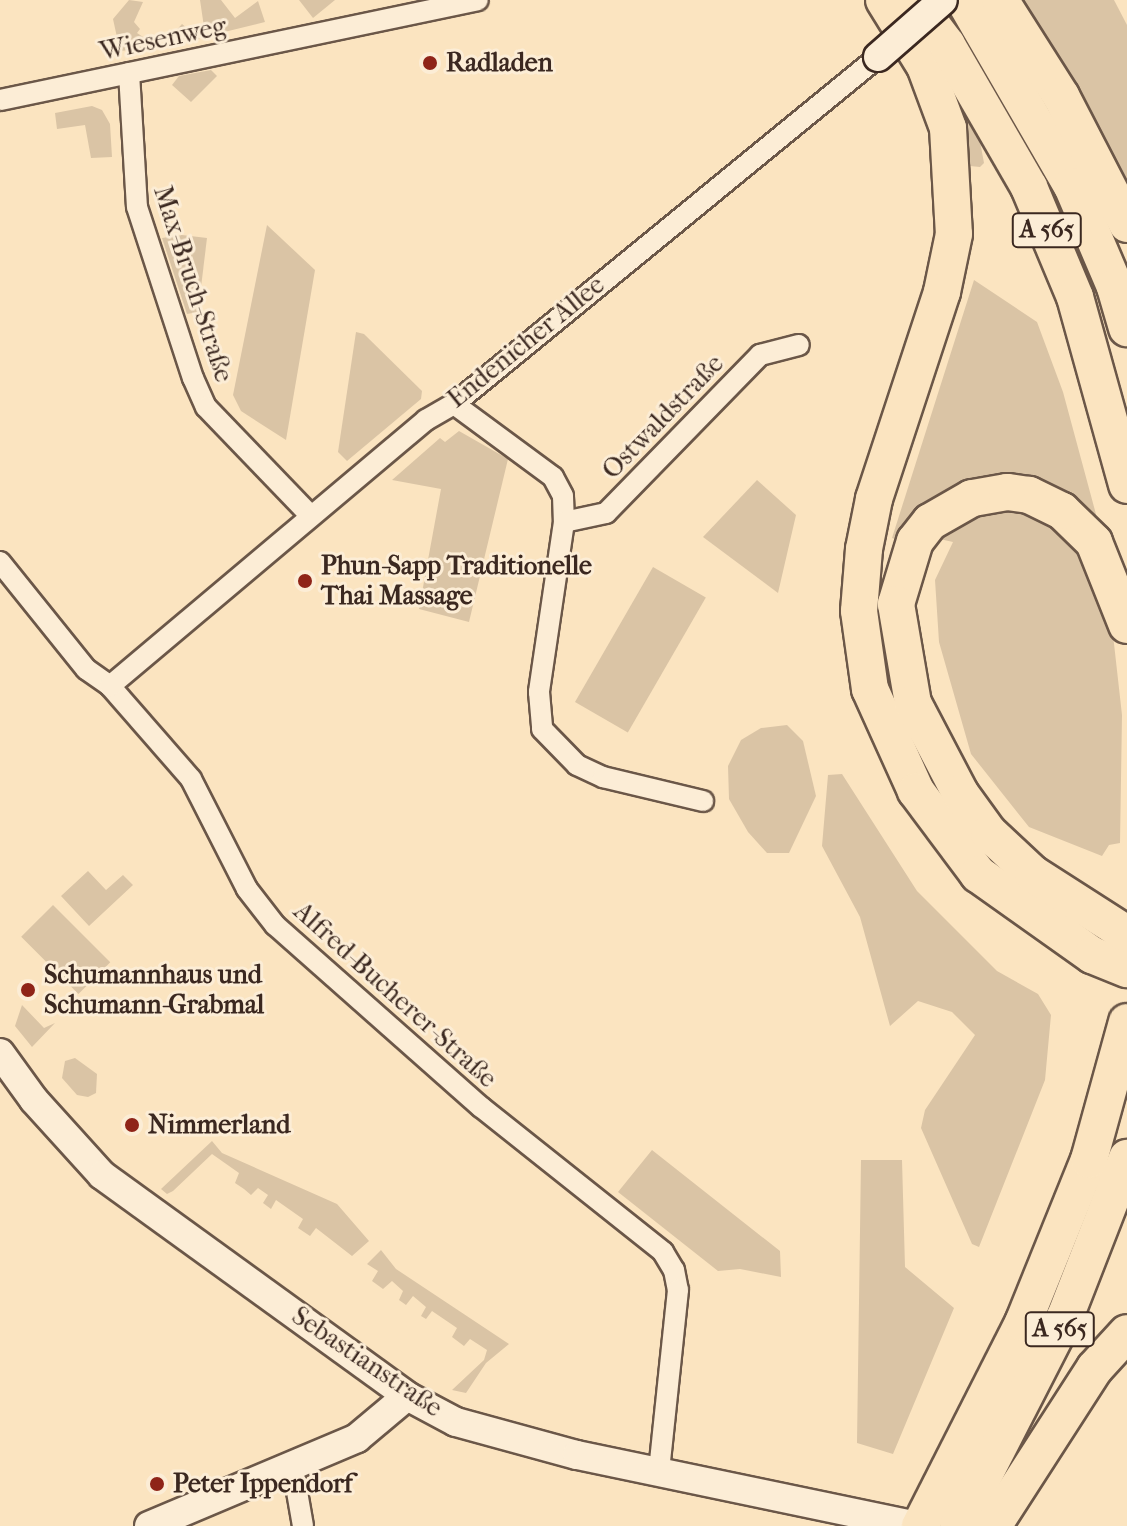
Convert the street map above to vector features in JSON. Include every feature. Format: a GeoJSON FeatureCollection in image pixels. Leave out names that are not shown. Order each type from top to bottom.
{"type":"FeatureCollection","features":[{"type":"Feature","properties":{"kind":"highway"},"geometry":{"type":"LineString","coordinates":[[884,0],[925,66],[948,128],[954,168],[954,234],[942,292],[874,499],[864,549],[859,611],[870,689],[916,791],[978,874],[1092,955],[1127,969]]}},
{"type":"Feature","properties":{"kind":"highway","name":"A 565"},"geometry":{"type":"LineString","coordinates":[[913,0],[947,45],[1029,187],[1075,297],[1127,485]]}},
{"type":"Feature","properties":{"kind":"highway","name":"A 565"},"geometry":{"type":"LineString","coordinates":[[964,0],[1072,186],[1127,328]]}},
{"type":"Feature","properties":{"kind":"highway"},"geometry":{"type":"LineString","coordinates":[[1000,0],[1061,96],[1127,224]]}},
{"type":"Feature","properties":{"kind":"highway"},"geometry":{"type":"LineString","coordinates":[[1127,625],[1094,542],[1062,511],[1029,495],[1007,492],[961,502],[930,522],[915,541],[896,604],[913,703],[960,793],[989,833],[1033,874],[1127,934]]}},
{"type":"Feature","properties":{"kind":"highway","name":"A 565"},"geometry":{"type":"LineString","coordinates":[[981,1501],[1023,1323],[1089,1160],[1127,1022]]}},
{"type":"Feature","properties":{"kind":"highway","name":"A 565"},"geometry":{"type":"LineString","coordinates":[[958,1526],[981,1501],[1065,1317],[1127,1158]]}},
{"type":"Feature","properties":{"kind":"highway"},"geometry":{"type":"LineString","coordinates":[[981,1501],[1127,1333]]}},
{"type":"Feature","properties":{"kind":"highway","name":"A 565"},"geometry":{"type":"LineString","coordinates":[[918,1526],[981,1501]]}},
{"type":"Feature","properties":{"kind":"street","name":"Wiesenweg"},"geometry":{"type":"LineString","coordinates":[[0,100],[478,0]]}},
{"type":"Feature","properties":{"kind":"street","name":"Endenicher Allee"},"geometry":{"type":"LineString","coordinates":[[110,686],[426,420],[454,404],[878,57],[943,0]]}},
{"type":"Feature","properties":{"kind":"street","name":"Max-Bruch-Straße"},"geometry":{"type":"LineString","coordinates":[[129,73],[137,207],[193,378],[206,407],[311,516]]}},
{"type":"Feature","properties":{"kind":"street","name":"Ostwaldstraße"},"geometry":{"type":"LineString","coordinates":[[564,522],[606,513],[760,355],[799,345]]}},
{"type":"Feature","properties":{"kind":"street"},"geometry":{"type":"LineString","coordinates":[[454,404],[553,477],[563,496],[564,522],[539,692],[542,729],[577,765],[603,777],[703,801]]}},
{"type":"Feature","properties":{"kind":"street","name":"Alfred-Bucherer-Straße"},"geometry":{"type":"LineString","coordinates":[[0,562],[86,669],[110,686],[191,779],[247,889],[275,925],[481,1107],[663,1252],[674,1270],[678,1290],[659,1472]]}},
{"type":"Feature","properties":{"kind":"street","name":"Sebastianstraße"},"geometry":{"type":"LineString","coordinates":[[0,1053],[34,1100],[102,1175],[407,1396],[456,1422],[516,1441],[918,1526]]}},
{"type":"Feature","properties":{"kind":"street"},"geometry":{"type":"LineString","coordinates":[[149,1526],[373,1429],[407,1396]]}},
{"type":"Feature","properties":{"kind":"street"},"geometry":{"type":"LineString","coordinates":[[292,1463],[303,1526]]}},
{"type":"Feature","properties":{"kind":"shaded area"},"geometry":{"type":"Polygon","coordinates":[[[129,0],[143,2],[134,22],[140,29],[137,33],[159,47],[120,51],[113,19],[129,0]]]}},
{"type":"Feature","properties":{"kind":"shaded area"},"geometry":{"type":"Polygon","coordinates":[[[200,0],[221,0],[235,18],[258,1],[265,22],[212,35],[204,27],[200,0]]]}},
{"type":"Feature","properties":{"kind":"shaded area"},"geometry":{"type":"Polygon","coordinates":[[[299,0],[335,0],[313,18],[299,0]]]}},
{"type":"Feature","properties":{"kind":"shaded area"},"geometry":{"type":"Polygon","coordinates":[[[1020,0],[1114,0],[1127,25],[1127,189],[1020,0]]]}},
{"type":"Feature","properties":{"kind":"shaded area"},"geometry":{"type":"Polygon","coordinates":[[[182,24],[200,39],[162,46],[182,24]]]}},
{"type":"Feature","properties":{"kind":"shaded area"},"geometry":{"type":"Polygon","coordinates":[[[211,70],[217,76],[191,102],[172,85],[179,76],[211,70]]]}},
{"type":"Feature","properties":{"kind":"shaded area"},"geometry":{"type":"Polygon","coordinates":[[[949,82],[977,126],[984,163],[980,167],[970,166],[967,159],[949,82]]]}},
{"type":"Feature","properties":{"kind":"shaded area"},"geometry":{"type":"Polygon","coordinates":[[[92,106],[102,110],[110,124],[112,157],[91,158],[85,125],[57,129],[55,113],[92,106]]]}},
{"type":"Feature","properties":{"kind":"shaded area"},"geometry":{"type":"Polygon","coordinates":[[[267,225],[315,270],[286,440],[241,411],[233,395],[267,225]]]}},
{"type":"Feature","properties":{"kind":"shaded area"},"geometry":{"type":"Polygon","coordinates":[[[182,235],[207,238],[198,312],[187,314],[162,238],[182,235]]]}},
{"type":"Feature","properties":{"kind":"shaded area"},"geometry":{"type":"Polygon","coordinates":[[[974,280],[1037,322],[1063,392],[1097,518],[1057,487],[1029,478],[901,541],[892,538],[974,280]]]}},
{"type":"Feature","properties":{"kind":"shaded area"},"geometry":{"type":"Polygon","coordinates":[[[356,332],[364,334],[422,391],[421,399],[347,461],[338,452],[356,332]]]}},
{"type":"Feature","properties":{"kind":"shaded area"},"geometry":{"type":"Polygon","coordinates":[[[459,431],[508,459],[469,622],[419,609],[441,489],[392,480],[440,438],[445,442],[459,431]]]}},
{"type":"Feature","properties":{"kind":"shaded area"},"geometry":{"type":"Polygon","coordinates":[[[757,480],[796,515],[778,593],[703,537],[757,480]]]}},
{"type":"Feature","properties":{"kind":"shaded area"},"geometry":{"type":"Polygon","coordinates":[[[1019,504],[1069,528],[1110,608],[1122,715],[1120,843],[1109,845],[1102,856],[1029,827],[971,754],[939,642],[935,580],[953,542],[935,538],[959,517],[1019,504]]]}},
{"type":"Feature","properties":{"kind":"shaded area"},"geometry":{"type":"Polygon","coordinates":[[[653,567],[706,598],[628,733],[575,702],[653,567]]]}},
{"type":"Feature","properties":{"kind":"shaded area"},"geometry":{"type":"Polygon","coordinates":[[[787,725],[803,741],[816,796],[789,853],[767,853],[748,832],[729,799],[728,766],[741,740],[761,728],[787,725]]]}},
{"type":"Feature","properties":{"kind":"shaded area"},"geometry":{"type":"Polygon","coordinates":[[[842,774],[917,891],[997,971],[1038,994],[1051,1015],[1045,1080],[979,1247],[972,1244],[921,1128],[925,1110],[975,1035],[952,1012],[918,1001],[890,1026],[860,917],[822,846],[828,775],[842,774]]]}},
{"type":"Feature","properties":{"kind":"shaded area"},"geometry":{"type":"Polygon","coordinates":[[[88,871],[106,890],[123,875],[133,885],[89,926],[61,896],[88,871]]]}},
{"type":"Feature","properties":{"kind":"shaded area"},"geometry":{"type":"Polygon","coordinates":[[[53,905],[110,962],[78,994],[21,937],[53,905]]]}},
{"type":"Feature","properties":{"kind":"shaded area"},"geometry":{"type":"Polygon","coordinates":[[[22,1005],[44,1028],[55,1023],[32,1047],[15,1026],[22,1005]]]}},
{"type":"Feature","properties":{"kind":"shaded area"},"geometry":{"type":"Polygon","coordinates":[[[75,1058],[97,1074],[96,1093],[88,1097],[77,1095],[62,1078],[65,1061],[75,1058]]]}},
{"type":"Feature","properties":{"kind":"shaded area"},"geometry":{"type":"Polygon","coordinates":[[[212,1141],[222,1153],[337,1204],[369,1241],[352,1256],[316,1228],[310,1236],[298,1228],[303,1219],[276,1200],[271,1209],[263,1203],[268,1195],[258,1188],[251,1195],[235,1183],[239,1173],[212,1154],[173,1191],[167,1194],[161,1189],[212,1141]]]}},
{"type":"Feature","properties":{"kind":"shaded area"},"geometry":{"type":"Polygon","coordinates":[[[652,1150],[780,1251],[781,1277],[740,1269],[718,1271],[618,1192],[652,1150]]]}},
{"type":"Feature","properties":{"kind":"shaded area"},"geometry":{"type":"Polygon","coordinates":[[[861,1160],[902,1160],[905,1267],[954,1308],[893,1454],[857,1443],[861,1160]]]}},
{"type":"Feature","properties":{"kind":"shaded area"},"geometry":{"type":"Polygon","coordinates":[[[381,1250],[396,1269],[509,1344],[486,1363],[466,1393],[452,1390],[484,1360],[487,1350],[470,1339],[464,1346],[452,1337],[457,1328],[432,1311],[426,1319],[421,1316],[426,1307],[413,1296],[406,1305],[399,1300],[403,1291],[392,1281],[383,1289],[372,1281],[378,1271],[367,1264],[381,1250]]]}},
{"type":"Feature","properties":{"kind":"place","name":"Radladen"},"geometry":{"type":"Point","coordinates":[430,63]}},
{"type":"Feature","properties":{"kind":"place","name":"Phun-Sapp Traditionelle Thai Massage"},"geometry":{"type":"Point","coordinates":[305,581]}},
{"type":"Feature","properties":{"kind":"place","name":"Schumannhaus und Schumann-Grabmal"},"geometry":{"type":"Point","coordinates":[28,990]}},
{"type":"Feature","properties":{"kind":"place","name":"Nimmerland"},"geometry":{"type":"Point","coordinates":[132,1125]}},
{"type":"Feature","properties":{"kind":"place","name":"Peter Ippendorf"},"geometry":{"type":"Point","coordinates":[157,1484]}}]}
